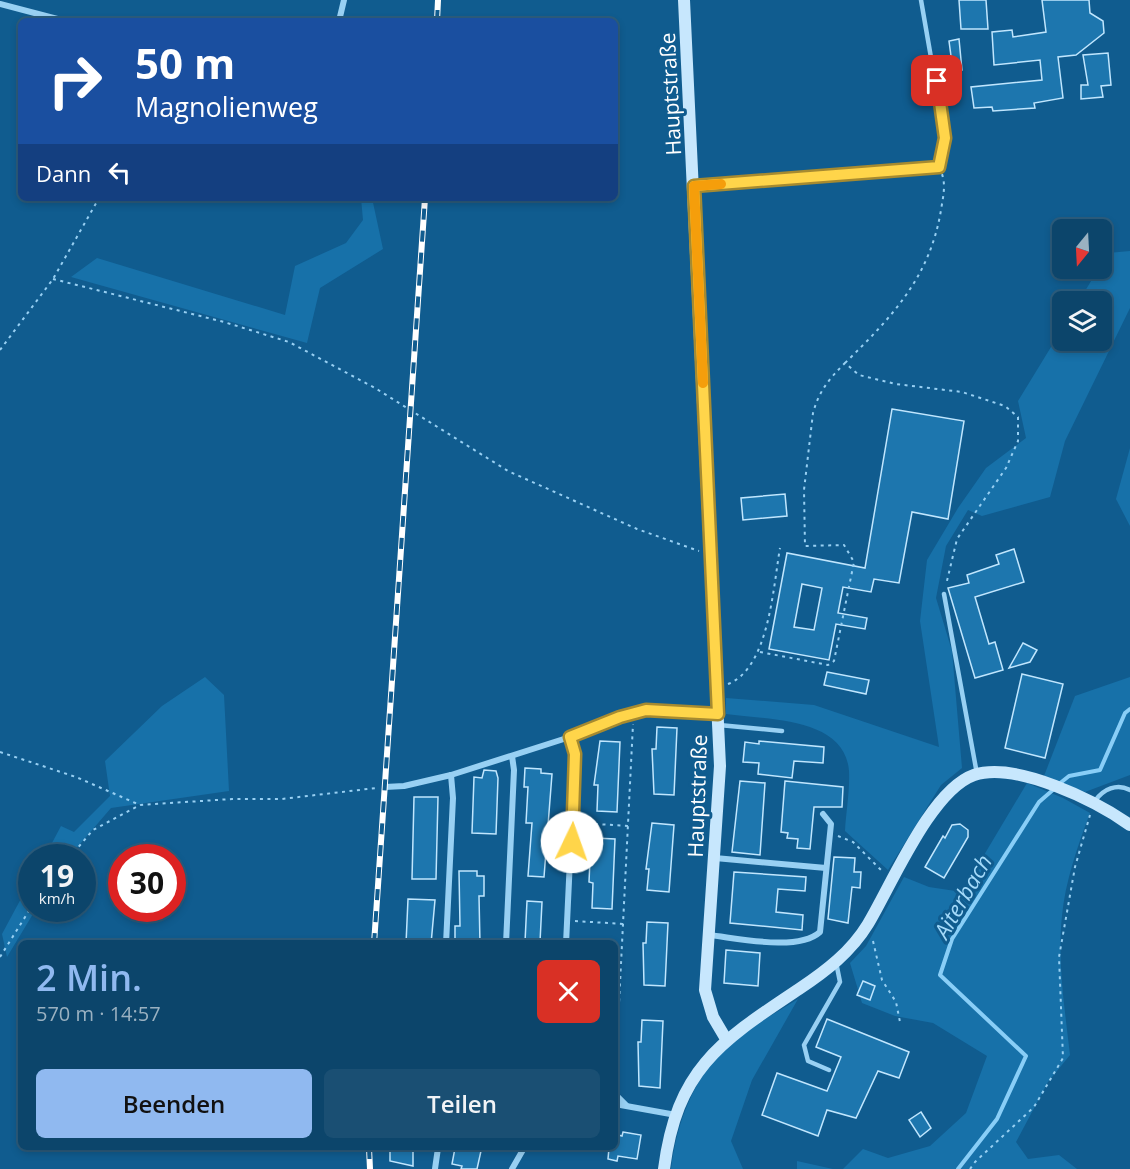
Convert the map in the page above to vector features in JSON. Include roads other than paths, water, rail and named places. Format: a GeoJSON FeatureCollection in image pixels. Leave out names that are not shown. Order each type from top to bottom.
{"type":"FeatureCollection","features":[{"type":"Feature","properties":{"kind":"street"},"geometry":{"type":"LineString","coordinates":[[340,18],[344,0]]}},
{"type":"Feature","properties":{"kind":"street","name":"Hauptstraße"},"geometry":{"type":"LineString","coordinates":[[684,0],[720,789],[708,935],[706,998],[713,1017],[726,1039]]}},
{"type":"Feature","properties":{"kind":"street"},"geometry":{"type":"LineString","coordinates":[[0,4],[54,18]]}},
{"type":"Feature","properties":{"kind":"street"},"geometry":{"type":"LineString","coordinates":[[385,787],[404,786],[451,775],[570,737],[633,713],[657,710],[718,719]]}},
{"type":"Feature","properties":{"kind":"street"},"geometry":{"type":"LineString","coordinates":[[566,940],[575,754],[570,737]]}},
{"type":"Feature","properties":{"kind":"street"},"geometry":{"type":"LineString","coordinates":[[506,940],[514,770],[512,756]]}},
{"type":"Feature","properties":{"kind":"street"},"geometry":{"type":"LineString","coordinates":[[664,1169],[676,1115],[697,1072],[726,1039],[836,962],[859,939],[943,797],[952,787],[976,774],[1002,772],[1034,779],[1093,803],[1130,825]]}},
{"type":"Feature","properties":{"kind":"street"},"geometry":{"type":"LineString","coordinates":[[446,940],[453,798],[451,775]]}},
{"type":"Feature","properties":{"kind":"street"},"geometry":{"type":"LineString","coordinates":[[708,935],[792,943],[806,941],[817,935],[821,928],[831,824],[823,814]]}},
{"type":"Feature","properties":{"kind":"street"},"geometry":{"type":"LineString","coordinates":[[715,858],[826,868]]}},
{"type":"Feature","properties":{"kind":"street"},"geometry":{"type":"LineString","coordinates":[[618,1097],[626,1105]]}},
{"type":"Feature","properties":{"kind":"street"},"geometry":{"type":"LineString","coordinates":[[618,1104],[676,1115]]}},
{"type":"Feature","properties":{"kind":"street"},"geometry":{"type":"LineString","coordinates":[[435,1169],[438,1150]]}},
{"type":"Feature","properties":{"kind":"street"},"geometry":{"type":"LineString","coordinates":[[512,1169],[523,1150]]}},
{"type":"Feature","properties":{"kind":"lane"},"geometry":{"type":"LineString","coordinates":[[694,186],[939,167],[945,138],[926,14],[921,0]]}},
{"type":"Feature","properties":{"kind":"lane"},"geometry":{"type":"LineString","coordinates":[[944,594],[976,774]]}},
{"type":"Feature","properties":{"kind":"lane"},"geometry":{"type":"LineString","coordinates":[[718,719],[782,730]]}},
{"type":"Feature","properties":{"kind":"lane"},"geometry":{"type":"LineString","coordinates":[[1093,803],[1100,793],[1115,787],[1130,790]]}},
{"type":"Feature","properties":{"kind":"lane"},"geometry":{"type":"LineString","coordinates":[[829,1070],[808,1061],[804,1045],[840,982],[836,962]]}},
{"type":"Feature","properties":{"kind":"waterway","name":"Aiterbach"},"geometry":{"type":"LineString","coordinates":[[1059,784],[1069,776],[1100,770],[1125,713],[1130,709]]}},
{"type":"Feature","properties":{"kind":"waterway","name":"Aiterbach"},"geometry":{"type":"LineString","coordinates":[[958,1169],[997,1119],[1026,1056],[940,975],[952,939],[1039,802],[1054,789]]}},
{"type":"Feature","properties":{"kind":"railway"},"geometry":{"type":"LineString","coordinates":[[437,18],[438,0]]}},
{"type":"Feature","properties":{"kind":"railway"},"geometry":{"type":"LineString","coordinates":[[374,940],[425,201]]}},
{"type":"Feature","properties":{"kind":"railway"},"geometry":{"type":"LineString","coordinates":[[369,1150],[370,1169]]}}]}
